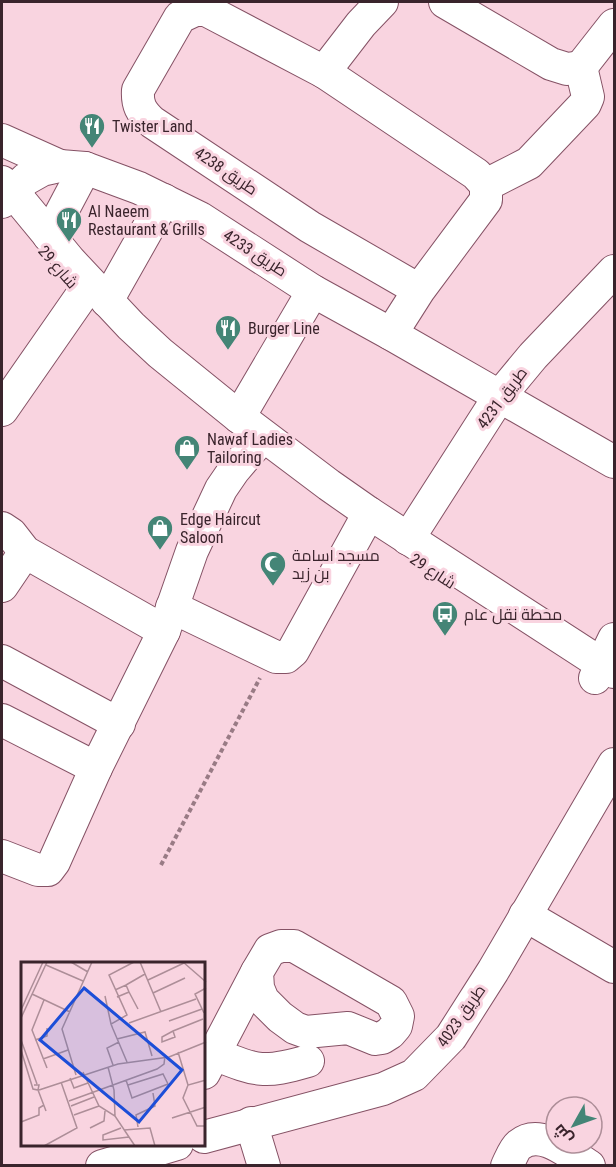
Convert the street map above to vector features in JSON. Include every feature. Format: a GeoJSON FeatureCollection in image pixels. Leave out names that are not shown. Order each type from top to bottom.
{"type":"FeatureCollection","features":[{"type":"Feature","properties":{"kind":"street"},"geometry":{"type":"LineString","coordinates":[[324,72],[361,24],[382,2]]}},
{"type":"Feature","properties":{"kind":"street"},"geometry":{"type":"LineString","coordinates":[[445,2],[551,64],[567,69],[581,67],[615,25]]}},
{"type":"Feature","properties":{"kind":"street","name":"طريق 4238"},"geometry":{"type":"LineString","coordinates":[[419,290],[310,227],[152,122],[142,113],[137,102],[138,90],[180,17],[195,10],[206,10],[324,72],[476,174],[486,185]]}},
{"type":"Feature","properties":{"kind":"street"},"geometry":{"type":"LineString","coordinates":[[392,334],[419,290],[486,200],[486,185],[529,163],[585,104],[588,97],[581,67]]}},
{"type":"Feature","properties":{"kind":"street","name":"طريق 4233"},"geometry":{"type":"LineString","coordinates":[[2,140],[73,167],[139,188],[200,218],[313,291],[615,462]]}},
{"type":"Feature","properties":{"kind":"street"},"geometry":{"type":"LineString","coordinates":[[4,194],[42,170],[73,167],[49,236]]}},
{"type":"Feature","properties":{"kind":"street","name":"شارع 29"},"geometry":{"type":"LineString","coordinates":[[4,194],[49,236],[94,298]]}},
{"type":"Feature","properties":{"kind":"street","name":"شارع 29"},"geometry":{"type":"LineString","coordinates":[[4,194],[94,298],[252,433],[366,519],[608,669]]}},
{"type":"Feature","properties":{"kind":"street"},"geometry":{"type":"LineString","coordinates":[[2,410],[94,298],[164,200]]}},
{"type":"Feature","properties":{"kind":"street"},"geometry":{"type":"LineString","coordinates":[[281,269],[310,227]]}},
{"type":"Feature","properties":{"kind":"street","name":"طريق 4231"},"geometry":{"type":"LineString","coordinates":[[408,539],[499,397],[533,357],[615,270]]}},
{"type":"Feature","properties":{"kind":"street"},"geometry":{"type":"LineString","coordinates":[[2,856],[38,870],[48,870],[54,862],[96,768],[168,619],[192,551],[221,489],[234,470],[252,433],[313,291]]}},
{"type":"Feature","properties":{"kind":"street"},"geometry":{"type":"LineString","coordinates":[[2,528],[11,534],[26,552],[168,619],[281,658],[293,651],[366,519]]}},
{"type":"Feature","properties":{"kind":"street","name":"شارع 29"},"geometry":{"type":"LineString","coordinates":[[366,519],[408,539],[608,669]]}},
{"type":"Feature","properties":{"kind":"street"},"geometry":{"type":"LineString","coordinates":[[2,586],[26,552]]}},
{"type":"Feature","properties":{"kind":"street"},"geometry":{"type":"LineString","coordinates":[[2,661],[119,724]]}},
{"type":"Feature","properties":{"kind":"street"},"geometry":{"type":"LineString","coordinates":[[2,720],[96,768]]}},
{"type":"Feature","properties":{"kind":"street","name":"طريق 4023"},"geometry":{"type":"LineString","coordinates":[[206,1136],[383,1089],[414,1075],[451,1037],[615,764]]}},
{"type":"Feature","properties":{"kind":"street"},"geometry":{"type":"LineString","coordinates":[[525,915],[615,967]]}},
{"type":"Feature","properties":{"kind":"street"},"geometry":{"type":"LineString","coordinates":[[281,946],[294,946],[391,1002],[398,1016],[396,1026],[382,1038],[375,1039],[348,1028],[307,1046],[279,1069],[262,1070],[209,1063],[270,950],[281,946]]}},
{"type":"Feature","properties":{"kind":"street"},"geometry":{"type":"LineString","coordinates":[[257,972],[258,988],[263,1000],[307,1046],[315,1108]]}},
{"type":"Feature","properties":{"kind":"street"},"geometry":{"type":"LineString","coordinates":[[251,1123],[264,1166]]}},
{"type":"Feature","properties":{"kind":"street"},"geometry":{"type":"LineString","coordinates":[[507,1166],[519,1145],[533,1139],[548,1140],[590,1166]]}},
{"type":"Feature","properties":{"kind":"street"},"geometry":{"type":"LineString","coordinates":[[102,1166],[170,1146]]}},
{"type":"Feature","properties":{"kind":"path"},"geometry":{"type":"LineString","coordinates":[[161,865],[273,655]]}},
{"type":"Feature","properties":{"kind":"place","name":"Twister Land"},"geometry":{"type":"Point","coordinates":[92,149]}},
{"type":"Feature","properties":{"kind":"place","name":"Al Naeem Restaurant & Grills"},"geometry":{"type":"Point","coordinates":[69,243]}},
{"type":"Feature","properties":{"kind":"place","name":"Burger Line"},"geometry":{"type":"Point","coordinates":[228,351]}},
{"type":"Feature","properties":{"kind":"place","name":"Nawaf Ladies Tailoring"},"geometry":{"type":"Point","coordinates":[187,471]}},
{"type":"Feature","properties":{"kind":"place","name":"Edge Haircut Saloon"},"geometry":{"type":"Point","coordinates":[160,551]}},
{"type":"Feature","properties":{"kind":"place","name":"مسجد اسامة بن زيد"},"geometry":{"type":"Point","coordinates":[273,587]}},
{"type":"Feature","properties":{"kind":"place","name":"محطة نقل عام"},"geometry":{"type":"Point","coordinates":[445,637]}}]}
